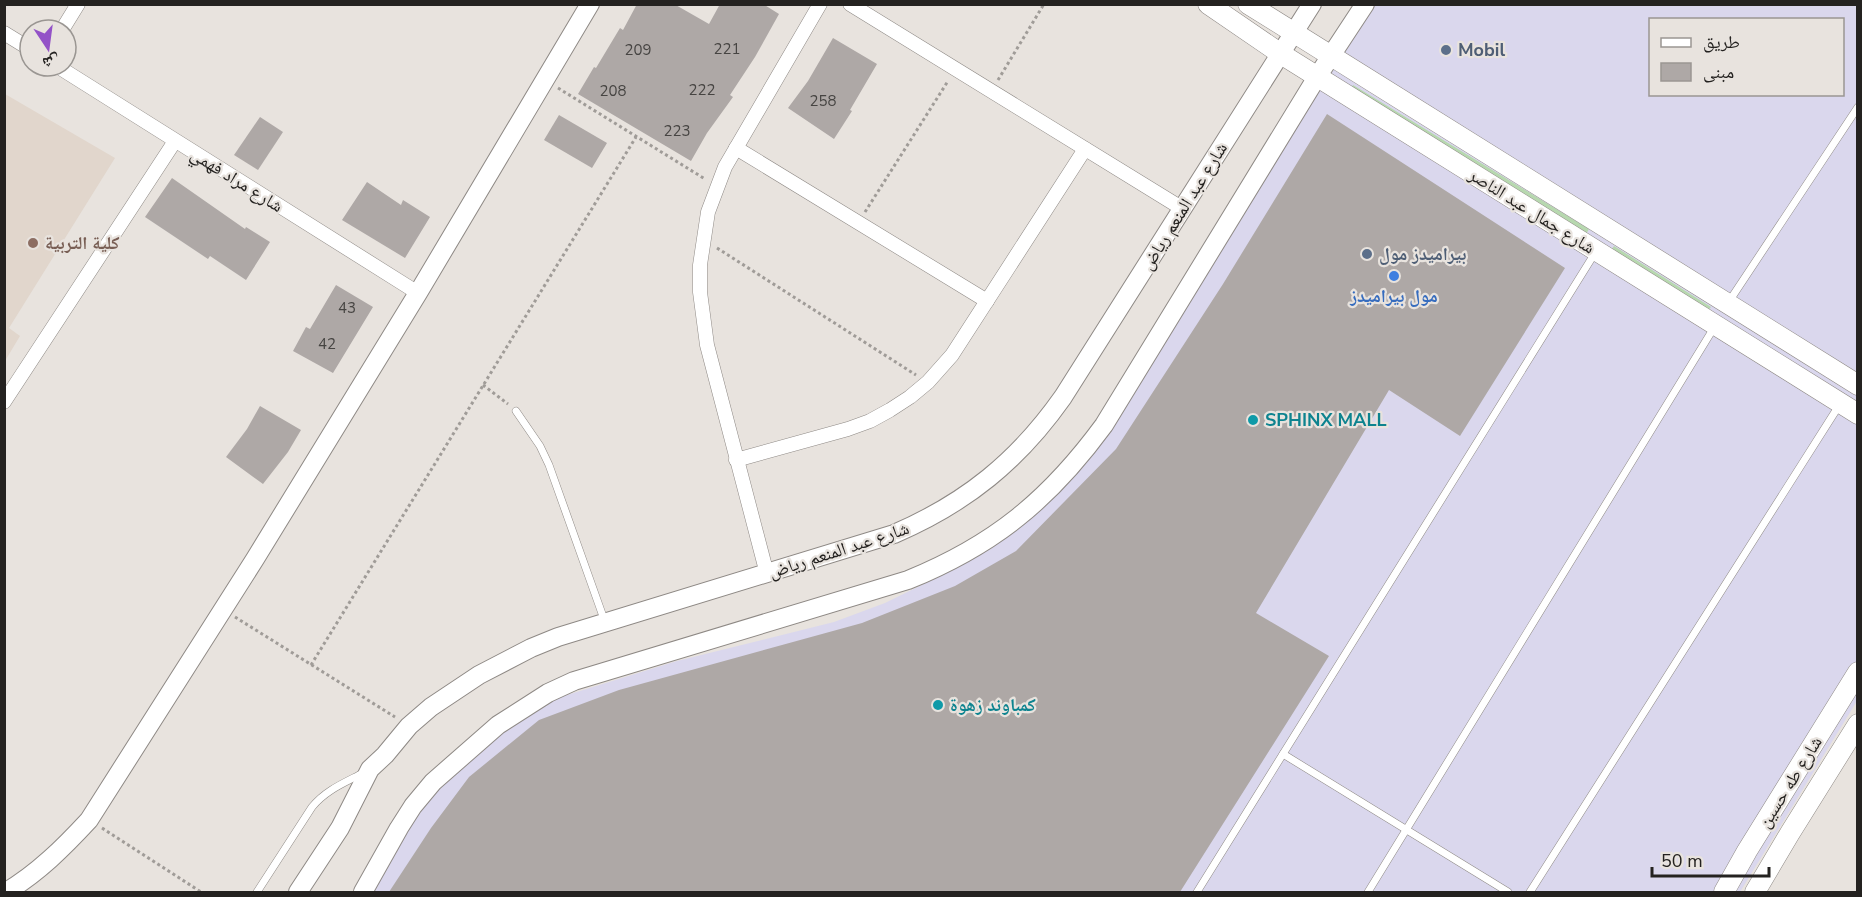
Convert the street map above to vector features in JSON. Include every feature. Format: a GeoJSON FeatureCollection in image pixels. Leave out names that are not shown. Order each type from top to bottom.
{"type":"FeatureCollection","features":[{"type":"Feature","properties":{"kind":"main road","name":"شارع جمال عبد الناصر"},"geometry":{"type":"LineString","coordinates":[[1208,4],[1317,77],[1857,414]]}},
{"type":"Feature","properties":{"kind":"main road","name":"شارع جمال عبد الناصر"},"geometry":{"type":"LineString","coordinates":[[1248,4],[1857,385]]}},
{"type":"Feature","properties":{"kind":"main road","name":"شارع طه حسين"},"geometry":{"type":"LineString","coordinates":[[1724,892],[1758,832],[1857,672]]}},
{"type":"Feature","properties":{"kind":"main road","name":"شارع طه حسين"},"geometry":{"type":"LineString","coordinates":[[1755,892],[1857,724]]}},
{"type":"Feature","properties":{"kind":"street"},"geometry":{"type":"LineString","coordinates":[[70,18],[78,4]]}},
{"type":"Feature","properties":{"kind":"street"},"geometry":{"type":"LineString","coordinates":[[6,892],[44,866],[89,819],[223,610],[418,292],[590,4]]}},
{"type":"Feature","properties":{"kind":"street"},"geometry":{"type":"LineString","coordinates":[[767,574],[707,345],[700,292],[700,265],[708,212],[717,187],[736,148],[820,4]]}},
{"type":"Feature","properties":{"kind":"street"},"geometry":{"type":"LineString","coordinates":[[850,4],[1183,208]]}},
{"type":"Feature","properties":{"kind":"street","name":"شارع عبد المنعم رياض"},"geometry":{"type":"LineString","coordinates":[[298,892],[340,828],[370,769],[409,726],[455,690],[505,660],[540,644],[605,622],[894,534],[944,510],[989,478],[1029,440],[1063,397],[1312,4]]}},
{"type":"Feature","properties":{"kind":"street"},"geometry":{"type":"LineString","coordinates":[[366,891],[399,828],[413,806],[433,782],[498,725],[548,693],[574,681],[908,580],[965,554],[993,537],[1026,511],[1065,475],[1104,424],[1317,77],[1365,4]]}},
{"type":"Feature","properties":{"kind":"street"},"geometry":{"type":"LineString","coordinates":[[4,33],[18,42]]}},
{"type":"Feature","properties":{"kind":"street","name":"شارع مراد فهمي"},"geometry":{"type":"LineString","coordinates":[[76,78],[418,292]]}},
{"type":"Feature","properties":{"kind":"street"},"geometry":{"type":"LineString","coordinates":[[4,402],[175,141]]}},
{"type":"Feature","properties":{"kind":"street"},"geometry":{"type":"LineString","coordinates":[[736,148],[987,302]]}},
{"type":"Feature","properties":{"kind":"street"},"geometry":{"type":"LineString","coordinates":[[736,460],[870,421],[900,404],[928,382],[952,355],[1084,148]]}},
{"type":"Feature","properties":{"kind":"lane"},"geometry":{"type":"LineString","coordinates":[[1727,305],[1857,107]]}},
{"type":"Feature","properties":{"kind":"lane"},"geometry":{"type":"LineString","coordinates":[[1197,892],[1596,252]]}},
{"type":"Feature","properties":{"kind":"lane"},"geometry":{"type":"LineString","coordinates":[[1368,892],[1715,326]]}},
{"type":"Feature","properties":{"kind":"lane"},"geometry":{"type":"LineString","coordinates":[[1530,892],[1840,404]]}},
{"type":"Feature","properties":{"kind":"lane"},"geometry":{"type":"LineString","coordinates":[[516,411],[540,446],[549,465],[605,622]]}},
{"type":"Feature","properties":{"kind":"lane"},"geometry":{"type":"LineString","coordinates":[[1283,754],[1508,892]]}},
{"type":"Feature","properties":{"kind":"lane"},"geometry":{"type":"LineString","coordinates":[[257,892],[320,797],[370,769]]}},
{"type":"Feature","properties":{"kind":"path"},"geometry":{"type":"LineString","coordinates":[[991,91],[1044,4]]}},
{"type":"Feature","properties":{"kind":"path"},"geometry":{"type":"LineString","coordinates":[[859,223],[956,69]]}},
{"type":"Feature","properties":{"kind":"path"},"geometry":{"type":"LineString","coordinates":[[544,80],[717,187]]}},
{"type":"Feature","properties":{"kind":"path"},"geometry":{"type":"LineString","coordinates":[[311,664],[636,137]]}},
{"type":"Feature","properties":{"kind":"path"},"geometry":{"type":"LineString","coordinates":[[703,238],[928,382]]}},
{"type":"Feature","properties":{"kind":"path"},"geometry":{"type":"LineString","coordinates":[[483,385],[516,411]]}},
{"type":"Feature","properties":{"kind":"path"},"geometry":{"type":"LineString","coordinates":[[223,610],[409,726]]}},
{"type":"Feature","properties":{"kind":"path"},"geometry":{"type":"LineString","coordinates":[[89,819],[201,892]]}},
{"type":"Feature","properties":{"kind":"shaded area"},"geometry":{"type":"Polygon","coordinates":[[[1366,5],[1857,5],[1857,701],[1740,892],[363,892],[443,769],[554,699],[677,661],[834,622],[885,603],[942,575],[987,542],[1097,437],[1366,5]]]}},
{"type":"Feature","properties":{"kind":"shaded area","name":"كلية التربية"},"geometry":{"type":"Polygon","coordinates":[[[5,94],[115,158],[9,328],[20,336],[5,361],[5,94]]]}},
{"type":"Feature","properties":{"kind":"green space"},"geometry":{"type":"Polygon","coordinates":[[[1353,85],[1589,229],[1585,236],[1350,91],[1353,85]]]}},
{"type":"Feature","properties":{"kind":"green space"},"geometry":{"type":"Polygon","coordinates":[[[1614,246],[1711,307],[1707,312],[1610,252],[1614,246]]]}},
{"type":"Feature","properties":{"kind":"building"},"geometry":{"type":"Polygon","coordinates":[[[637,4],[674,4],[709,24],[720,4],[763,4],[779,14],[730,95],[733,97],[707,133],[691,161],[578,94],[620,28],[623,30],[637,4]]]}},
{"type":"Feature","properties":{"kind":"building"},"geometry":{"type":"Polygon","coordinates":[[[833,38],[877,64],[834,139],[788,108],[808,81],[833,38]]]}},
{"type":"Feature","properties":{"kind":"building","name":"كمباوند زهوة"},"geometry":{"type":"Polygon","coordinates":[[[1327,114],[1565,268],[1460,436],[1389,390],[1256,613],[1329,656],[1180,892],[389,892],[431,828],[469,777],[539,720],[619,690],[862,623],[955,586],[1016,551],[1116,449],[1223,284],[1327,114]]]}},
{"type":"Feature","properties":{"kind":"building"},"geometry":{"type":"Polygon","coordinates":[[[559,115],[607,143],[592,168],[544,140],[559,115]]]}},
{"type":"Feature","properties":{"kind":"building"},"geometry":{"type":"Polygon","coordinates":[[[260,117],[283,132],[258,170],[234,155],[260,117]]]}},
{"type":"Feature","properties":{"kind":"building"},"geometry":{"type":"Polygon","coordinates":[[[172,178],[245,229],[246,227],[270,242],[246,280],[210,256],[208,259],[145,217],[172,178]]]}},
{"type":"Feature","properties":{"kind":"building"},"geometry":{"type":"Polygon","coordinates":[[[367,182],[401,205],[403,200],[430,217],[405,258],[342,220],[367,182]]]}},
{"type":"Feature","properties":{"kind":"building"},"geometry":{"type":"Polygon","coordinates":[[[336,285],[373,307],[333,373],[293,351],[306,327],[310,329],[336,285]]]}},
{"type":"Feature","properties":{"kind":"building"},"geometry":{"type":"Polygon","coordinates":[[[260,406],[301,430],[288,452],[263,484],[226,457],[247,429],[260,406]]]}},
{"type":"Feature","properties":{"kind":"place","name":"Mobil"},"geometry":{"type":"Point","coordinates":[1446,50]}},
{"type":"Feature","properties":{"kind":"place","name":"كلية التربية"},"geometry":{"type":"Point","coordinates":[33,243]}},
{"type":"Feature","properties":{"kind":"place","name":"بيراميدز مول"},"geometry":{"type":"Point","coordinates":[1367,254]}},
{"type":"Feature","properties":{"kind":"place","name":"مول بيراميدز"},"geometry":{"type":"Point","coordinates":[1394,276]}},
{"type":"Feature","properties":{"kind":"place","name":"SPHINX MALL"},"geometry":{"type":"Point","coordinates":[1253,420]}},
{"type":"Feature","properties":{"kind":"place","name":"كمباوند زهوة"},"geometry":{"type":"Point","coordinates":[938,705]}}]}
